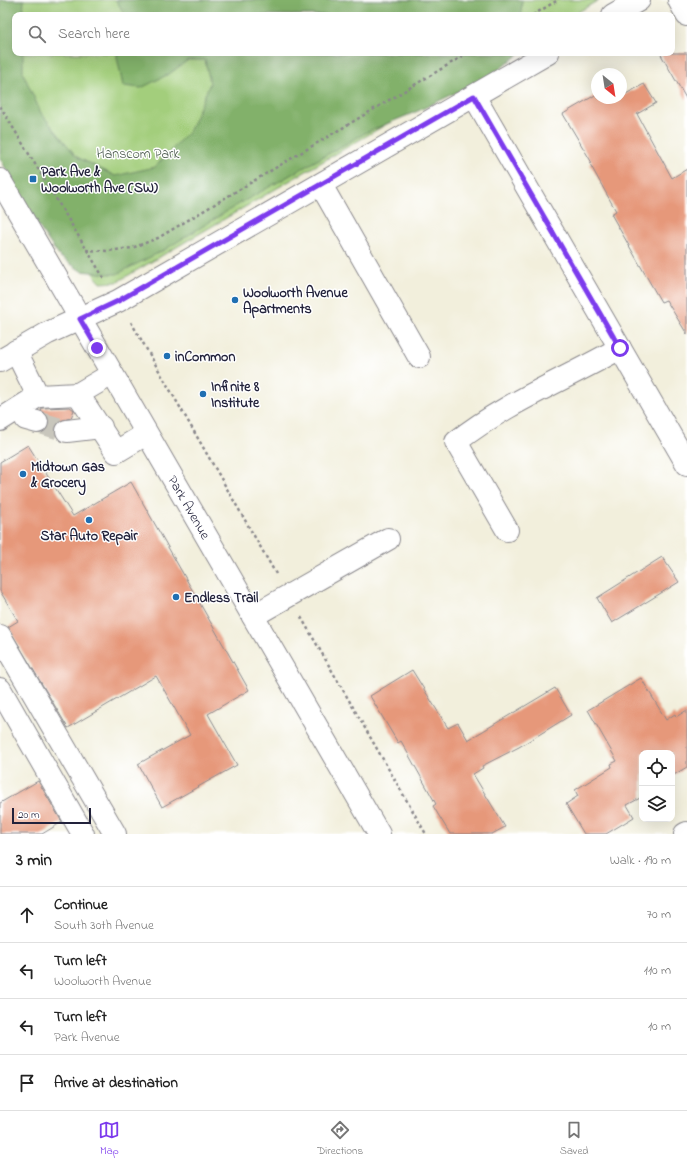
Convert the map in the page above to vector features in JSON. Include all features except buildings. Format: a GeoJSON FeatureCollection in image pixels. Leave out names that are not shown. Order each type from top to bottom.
{"type":"FeatureCollection","features":[{"type":"Feature","properties":{"kind":"street"},"geometry":{"type":"LineString","coordinates":[[618,12],[638,0]]}},
{"type":"Feature","properties":{"kind":"street"},"geometry":{"type":"LineString","coordinates":[[678,0],[687,15]]}},
{"type":"Feature","properties":{"kind":"street"},"geometry":{"type":"LineString","coordinates":[[38,396],[8,356],[48,334],[118,301],[543,56]]}},
{"type":"Feature","properties":{"kind":"street"},"geometry":{"type":"LineString","coordinates":[[474,96],[687,464]]}},
{"type":"Feature","properties":{"kind":"street","name":"Park Avenue"},"geometry":{"type":"LineString","coordinates":[[0,180],[379,834]]}},
{"type":"Feature","properties":{"kind":"street"},"geometry":{"type":"LineString","coordinates":[[321,185],[419,357]]}},
{"type":"Feature","properties":{"kind":"street"},"geometry":{"type":"LineString","coordinates":[[507,530],[456,442],[490,419],[564,377],[584,368],[620,348]]}},
{"type":"Feature","properties":{"kind":"street"},"geometry":{"type":"LineString","coordinates":[[0,420],[38,396],[78,394],[112,374]]}},
{"type":"Feature","properties":{"kind":"street"},"geometry":{"type":"LineString","coordinates":[[78,394],[116,452],[146,434]]}},
{"type":"Feature","properties":{"kind":"street"},"geometry":{"type":"LineString","coordinates":[[20,408],[26,419],[37,422]]}},
{"type":"Feature","properties":{"kind":"street"},"geometry":{"type":"LineString","coordinates":[[66,431],[100,427]]}},
{"type":"Feature","properties":{"kind":"street"},"geometry":{"type":"LineString","coordinates":[[253,616],[388,539]]}},
{"type":"Feature","properties":{"kind":"street"},"geometry":{"type":"LineString","coordinates":[[0,636],[115,834]]}},
{"type":"Feature","properties":{"kind":"street"},"geometry":{"type":"LineString","coordinates":[[0,689],[83,834]]}},
{"type":"Feature","properties":{"kind":"path"},"geometry":{"type":"LineString","coordinates":[[538,12],[558,0]]}},
{"type":"Feature","properties":{"kind":"path"},"geometry":{"type":"LineString","coordinates":[[86,250],[107,251],[132,248],[158,238],[463,56]]}},
{"type":"Feature","properties":{"kind":"path"},"geometry":{"type":"LineString","coordinates":[[0,106],[118,301],[426,834]]}},
{"type":"Feature","properties":{"kind":"green space","name":"Hanscom Park"},"geometry":{"type":"Polygon","coordinates":[[[0,0],[599,0],[578,12],[12,12],[12,56],[503,56],[117,282],[101,283],[93,274],[0,115],[0,0]]]}},
{"type":"Feature","properties":{"kind":"green space","name":"Hanscom Park"},"geometry":{"type":"Polygon","coordinates":[[[0,0],[24,0],[23,12],[12,12],[12,56],[23,56],[23,73],[41,113],[77,157],[115,176],[155,167],[190,130],[210,83],[205,60],[188,60],[169,74],[141,88],[123,86],[117,56],[516,56],[491,76],[418,111],[367,132],[239,204],[164,250],[117,274],[81,271],[59,256],[29,213],[0,158],[0,0]]]}},
{"type":"Feature","properties":{"kind":"green space"},"geometry":{"type":"Polygon","coordinates":[[[116,0],[522,0],[521,12],[123,12],[116,0]]]}},
{"type":"Feature","properties":{"kind":"tunnel"},"geometry":{"type":"LineString","coordinates":[[37,422],[67,431]]}},
{"type":"Feature","properties":{"kind":"place","name":"Park Ave & Woolworth Ave (SW)"},"geometry":{"type":"Point","coordinates":[33,179]}},
{"type":"Feature","properties":{"kind":"place","name":"Woolworth Avenue Apartments"},"geometry":{"type":"Point","coordinates":[235,300]}},
{"type":"Feature","properties":{"kind":"place","name":"inCommon"},"geometry":{"type":"Point","coordinates":[167,356]}},
{"type":"Feature","properties":{"kind":"place","name":"Infinite 8 Institute"},"geometry":{"type":"Point","coordinates":[203,394]}},
{"type":"Feature","properties":{"kind":"place","name":"Midtown Gas & Grocery"},"geometry":{"type":"Point","coordinates":[23,474]}},
{"type":"Feature","properties":{"kind":"place","name":"Star Auto Repair"},"geometry":{"type":"Point","coordinates":[89,520]}},
{"type":"Feature","properties":{"kind":"place","name":"Endless Trail"},"geometry":{"type":"Point","coordinates":[176,597]}},
{"type":"Feature","properties":{"kind":"route"},"geometry":{"type":"LineString","coordinates":[[97,348],[80,319],[118,301],[474,96],[620,348]]}}]}
